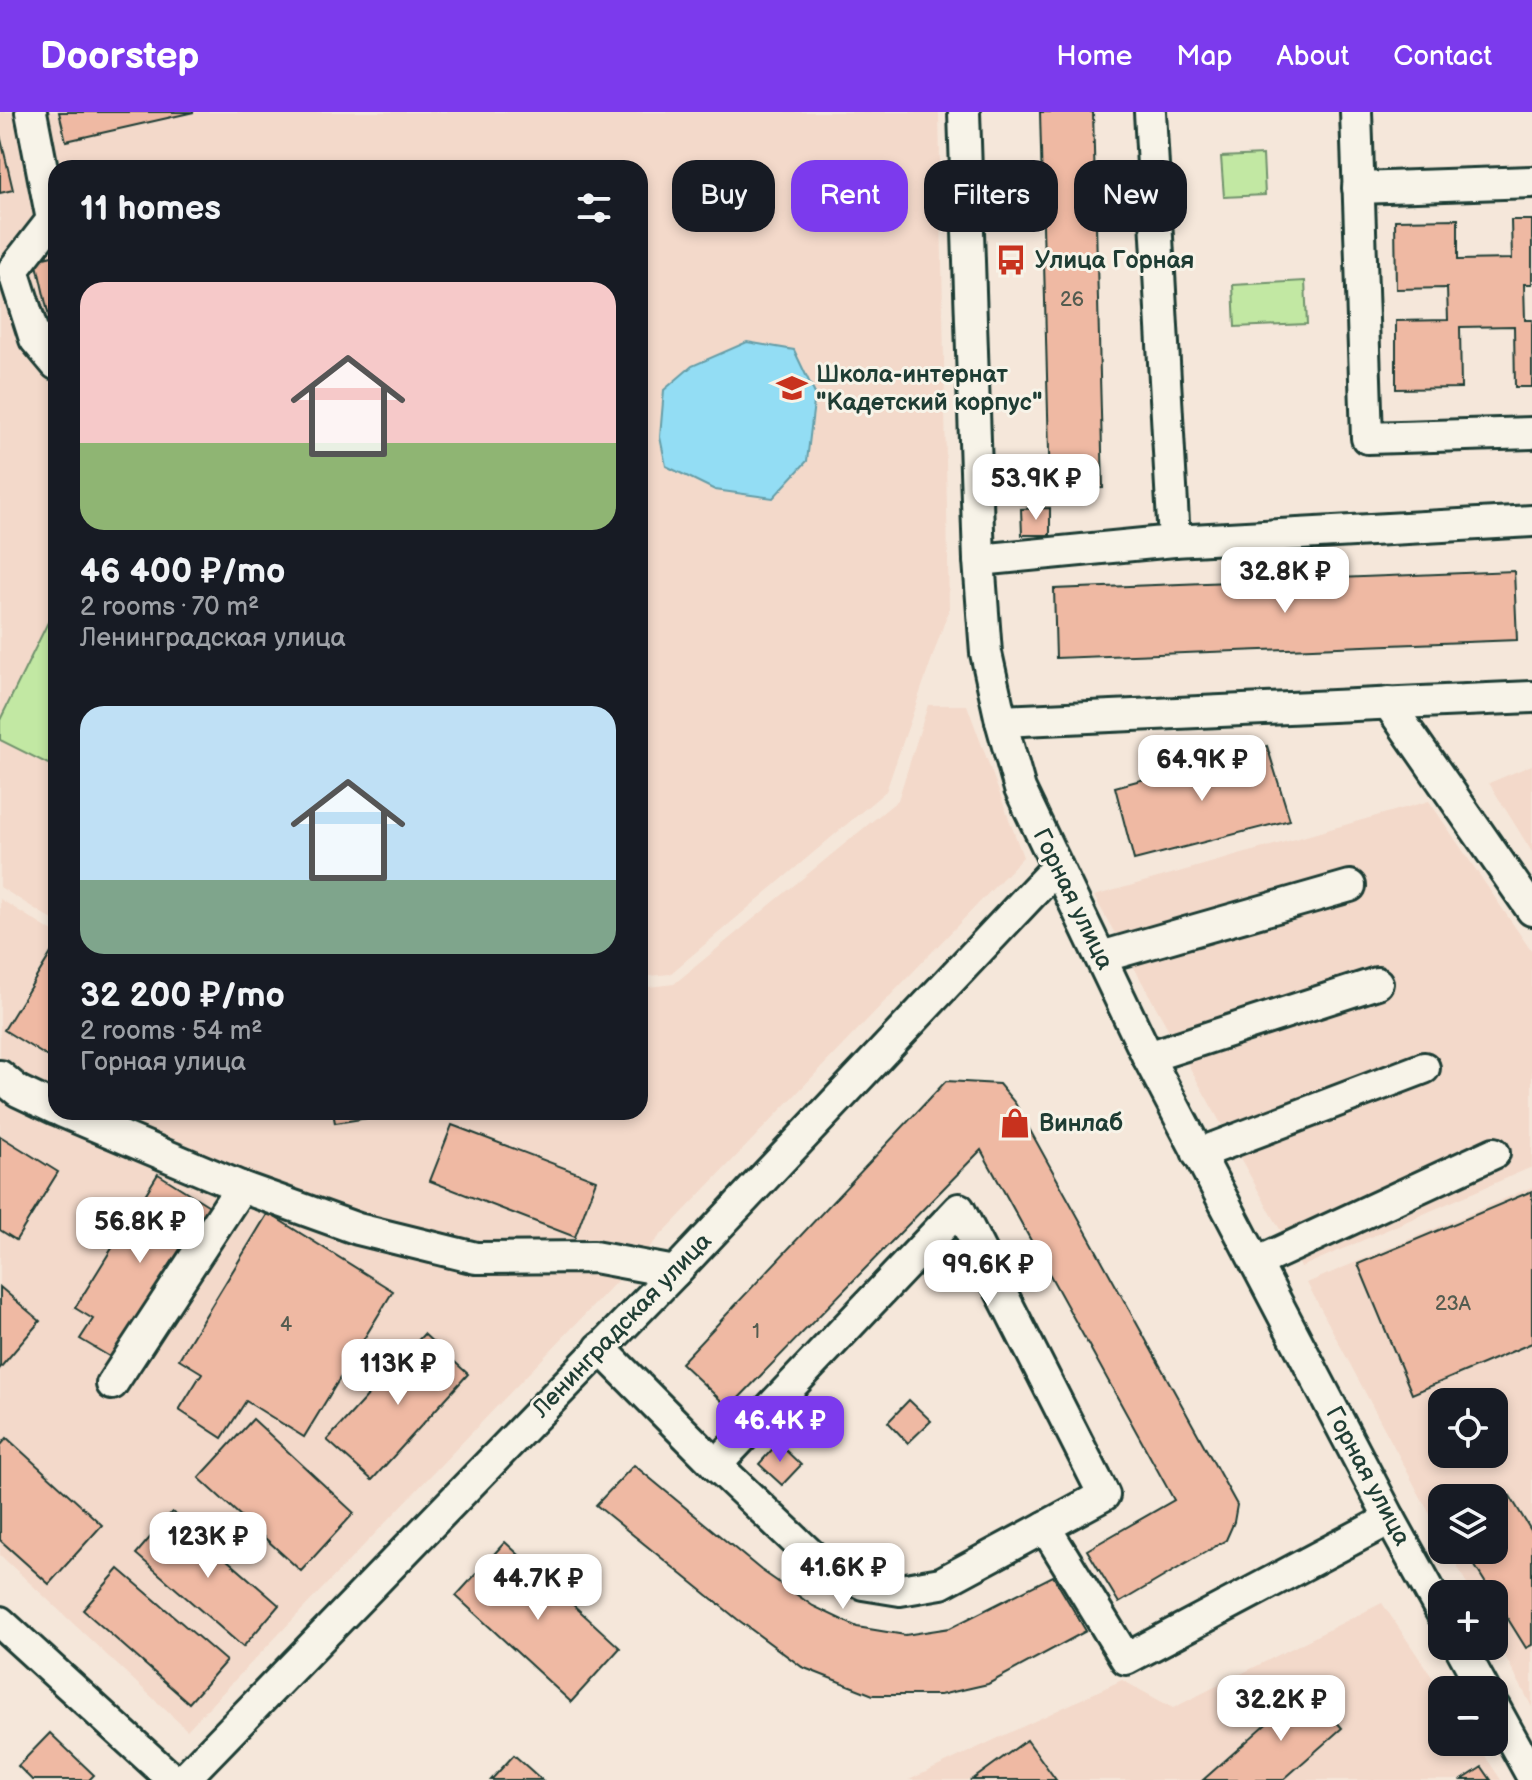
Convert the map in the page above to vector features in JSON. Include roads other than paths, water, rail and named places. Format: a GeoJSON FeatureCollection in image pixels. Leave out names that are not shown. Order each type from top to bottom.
{"type":"FeatureCollection","features":[{"type":"Feature","properties":{"kind":"street"},"geometry":{"type":"LineString","coordinates":[[31,112],[48,199]]}},
{"type":"Feature","properties":{"kind":"street","name":"Горная улица"},"geometry":{"type":"LineString","coordinates":[[964,112],[979,560],[986,653],[1020,789],[1148,1057],[1428,1588]]}},
{"type":"Feature","properties":{"kind":"street"},"geometry":{"type":"LineString","coordinates":[[1150,112],[1174,541]]}},
{"type":"Feature","properties":{"kind":"street"},"geometry":{"type":"LineString","coordinates":[[1356,112],[1367,438],[1532,433]]}},
{"type":"Feature","properties":{"kind":"street"},"geometry":{"type":"LineString","coordinates":[[1358,188],[1532,182]]}},
{"type":"Feature","properties":{"kind":"street"},"geometry":{"type":"LineString","coordinates":[[48,225],[13,270],[35,339],[48,354]]}},
{"type":"Feature","properties":{"kind":"street"},"geometry":{"type":"LineString","coordinates":[[979,560],[1174,541],[1532,521]]}},
{"type":"Feature","properties":{"kind":"street"},"geometry":{"type":"LineString","coordinates":[[1001,721],[1532,697]]}},
{"type":"Feature","properties":{"kind":"street"},"geometry":{"type":"LineString","coordinates":[[1388,703],[1532,910]]}},
{"type":"Feature","properties":{"kind":"street","name":"Ленинградская улица"},"geometry":{"type":"LineString","coordinates":[[183,1780],[675,1272],[1057,867]]}},
{"type":"Feature","properties":{"kind":"street"},"geometry":{"type":"LineString","coordinates":[[1101,957],[1350,886]]}},
{"type":"Feature","properties":{"kind":"street"},"geometry":{"type":"LineString","coordinates":[[1148,1057],[1377,983]]}},
{"type":"Feature","properties":{"kind":"street"},"geometry":{"type":"LineString","coordinates":[[1198,1154],[1424,1068]]}},
{"type":"Feature","properties":{"kind":"street"},"geometry":{"type":"LineString","coordinates":[[0,1076],[18,1091],[48,1105]]}},
{"type":"Feature","properties":{"kind":"street"},"geometry":{"type":"LineString","coordinates":[[82,1120],[241,1187],[358,1229],[476,1258],[594,1257],[675,1272]]}},
{"type":"Feature","properties":{"kind":"street"},"geometry":{"type":"LineString","coordinates":[[1256,1263],[1494,1153]]}},
{"type":"Feature","properties":{"kind":"street"},"geometry":{"type":"LineString","coordinates":[[112,1384],[241,1187]]}},
{"type":"Feature","properties":{"kind":"street"},"geometry":{"type":"LineString","coordinates":[[600,1348],[716,1465],[815,1559],[863,1584],[900,1590],[941,1583],[1104,1495],[959,1209],[716,1465]]}},
{"type":"Feature","properties":{"kind":"street"},"geometry":{"type":"LineString","coordinates":[[1045,1527],[1126,1659],[1390,1519]]}},
{"type":"Feature","properties":{"kind":"street"},"geometry":{"type":"LineString","coordinates":[[0,1622],[173,1780]]}},
{"type":"Feature","properties":{"kind":"street"},"geometry":{"type":"LineString","coordinates":[[1508,1732],[1532,1776]]}},
{"type":"Feature","properties":{"kind":"water"},"geometry":{"type":"Polygon","coordinates":[[[747,342],[794,350],[815,394],[807,461],[773,498],[715,490],[666,466],[660,437],[664,390],[692,366],[747,342]]]}},
{"type":"Feature","properties":{"kind":"place","name":"Улица Горная"},"geometry":{"type":"Point","coordinates":[1011,260]}},
{"type":"Feature","properties":{"kind":"place","name":"Школа-интернат \"Кадетский корпус\""},"geometry":{"type":"Point","coordinates":[792,388]}},
{"type":"Feature","properties":{"kind":"place","name":"Винлаб"},"geometry":{"type":"Point","coordinates":[1015,1123]}}]}
